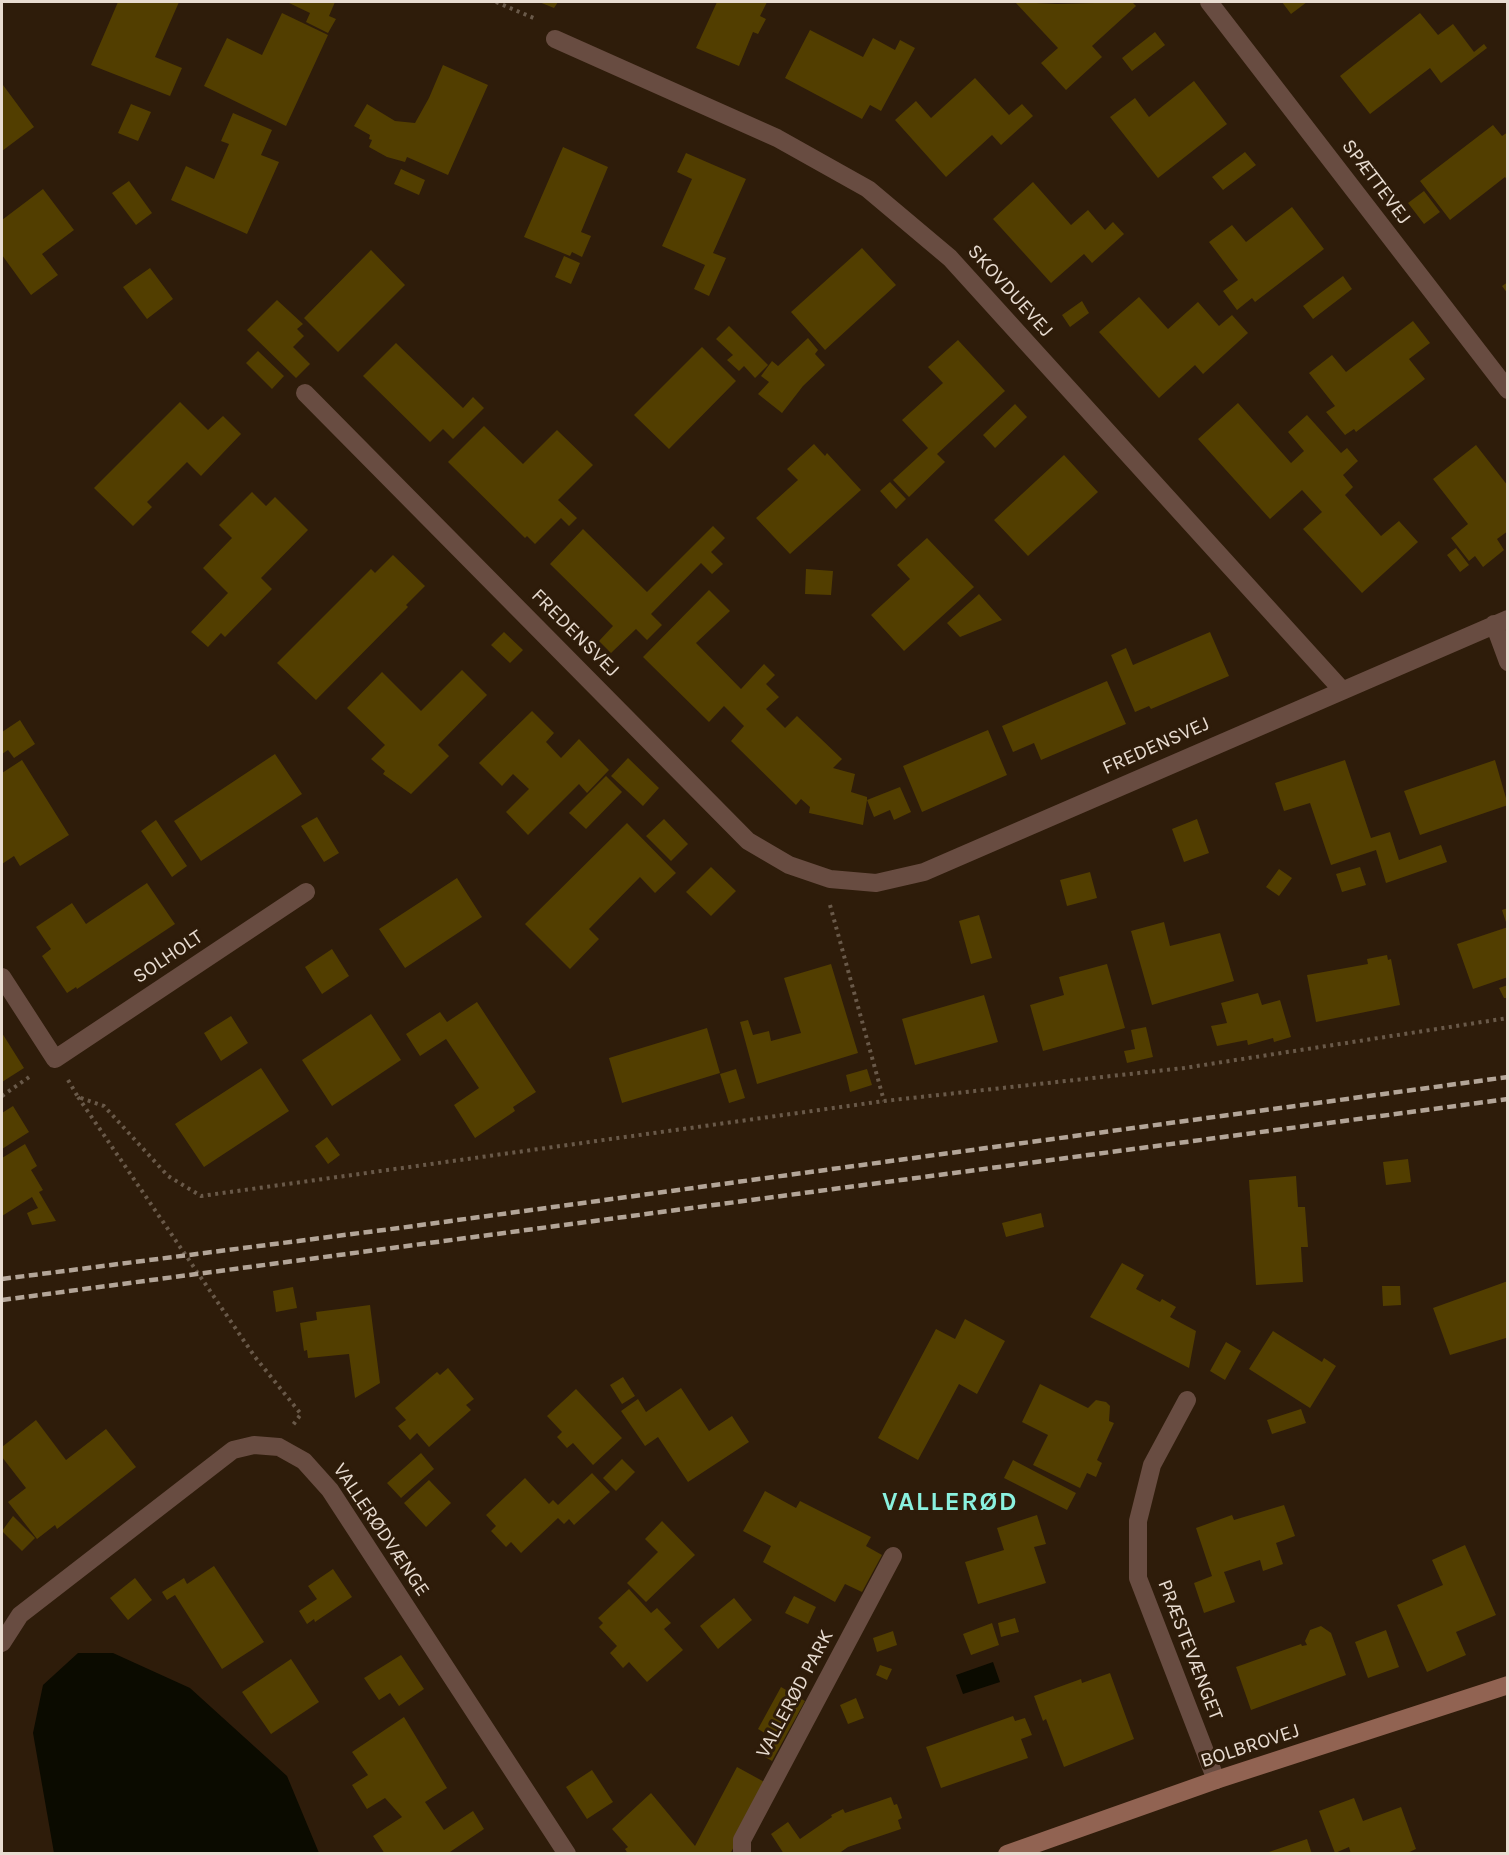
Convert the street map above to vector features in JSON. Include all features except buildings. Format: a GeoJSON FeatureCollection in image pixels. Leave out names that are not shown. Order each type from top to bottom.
{"type":"FeatureCollection","features":[{"type":"Feature","properties":{"kind":"street","name":"SPÆTTEVEJ"},"geometry":{"type":"LineString","coordinates":[[1209,2],[1508,390]]}},
{"type":"Feature","properties":{"kind":"street","name":"SKOVDUEVEJ"},"geometry":{"type":"LineString","coordinates":[[555,39],[777,138],[868,189],[950,258],[1342,690]]}},
{"type":"Feature","properties":{"kind":"street","name":"FREDENSVEJ"},"geometry":{"type":"LineString","coordinates":[[305,393],[748,841],[789,865],[830,879],[876,883],[924,872],[1501,622],[1508,662]]}},
{"type":"Feature","properties":{"kind":"street","name":"SOLHOLT"},"geometry":{"type":"LineString","coordinates":[[55,1059],[306,892]]}},
{"type":"Feature","properties":{"kind":"street"},"geometry":{"type":"LineString","coordinates":[[2,977],[55,1059]]}},
{"type":"Feature","properties":{"kind":"street","name":"PRÆSTEVÆNGET"},"geometry":{"type":"LineString","coordinates":[[1187,1400],[1152,1465],[1138,1521],[1138,1578],[1216,1780]]}},
{"type":"Feature","properties":{"kind":"street","name":"VALLERØDVÆNGE"},"geometry":{"type":"LineString","coordinates":[[2,1644],[20,1615],[233,1450],[254,1444],[279,1447],[304,1461],[330,1490],[567,1854]]}},
{"type":"Feature","properties":{"kind":"street","name":"VALLERØD PARK"},"geometry":{"type":"LineString","coordinates":[[742,1854],[742,1840],[893,1556]]}},
{"type":"Feature","properties":{"kind":"street","name":"BOLBROVEJ"},"geometry":{"type":"LineString","coordinates":[[1007,1854],[1216,1780],[1508,1685]]}},
{"type":"Feature","properties":{"kind":"path"},"geometry":{"type":"LineString","coordinates":[[496,2],[541,21],[555,39]]}},
{"type":"Feature","properties":{"kind":"path"},"geometry":{"type":"LineString","coordinates":[[830,879],[830,907],[884,1101]]}},
{"type":"Feature","properties":{"kind":"path"},"geometry":{"type":"LineString","coordinates":[[78,1096],[104,1106],[168,1176],[201,1196],[884,1101],[1184,1068],[1508,1018]]}},
{"type":"Feature","properties":{"kind":"path"},"geometry":{"type":"LineString","coordinates":[[2,1096],[55,1059],[255,1357],[301,1414],[279,1447]]}},
{"type":"Feature","properties":{"kind":"shaded area"},"geometry":{"type":"Polygon","coordinates":[[[78,1653],[113,1653],[190,1688],[287,1776],[319,1853],[54,1853],[33,1733],[43,1685],[78,1653]]]}},
{"type":"Feature","properties":{"kind":"shaded area"},"geometry":{"type":"Polygon","coordinates":[[[993,1662],[1000,1682],[963,1694],[956,1675],[993,1662]]]}},
{"type":"Feature","properties":{"kind":"railway"},"geometry":{"type":"LineString","coordinates":[[2,1279],[399,1228],[1508,1077]]}},
{"type":"Feature","properties":{"kind":"railway"},"geometry":{"type":"LineString","coordinates":[[2,1300],[1508,1099]]}},
{"type":"Feature","properties":{"kind":"district","name":"VALLERØD"},"geometry":{"type":"Point","coordinates":[950,1503]}}]}
